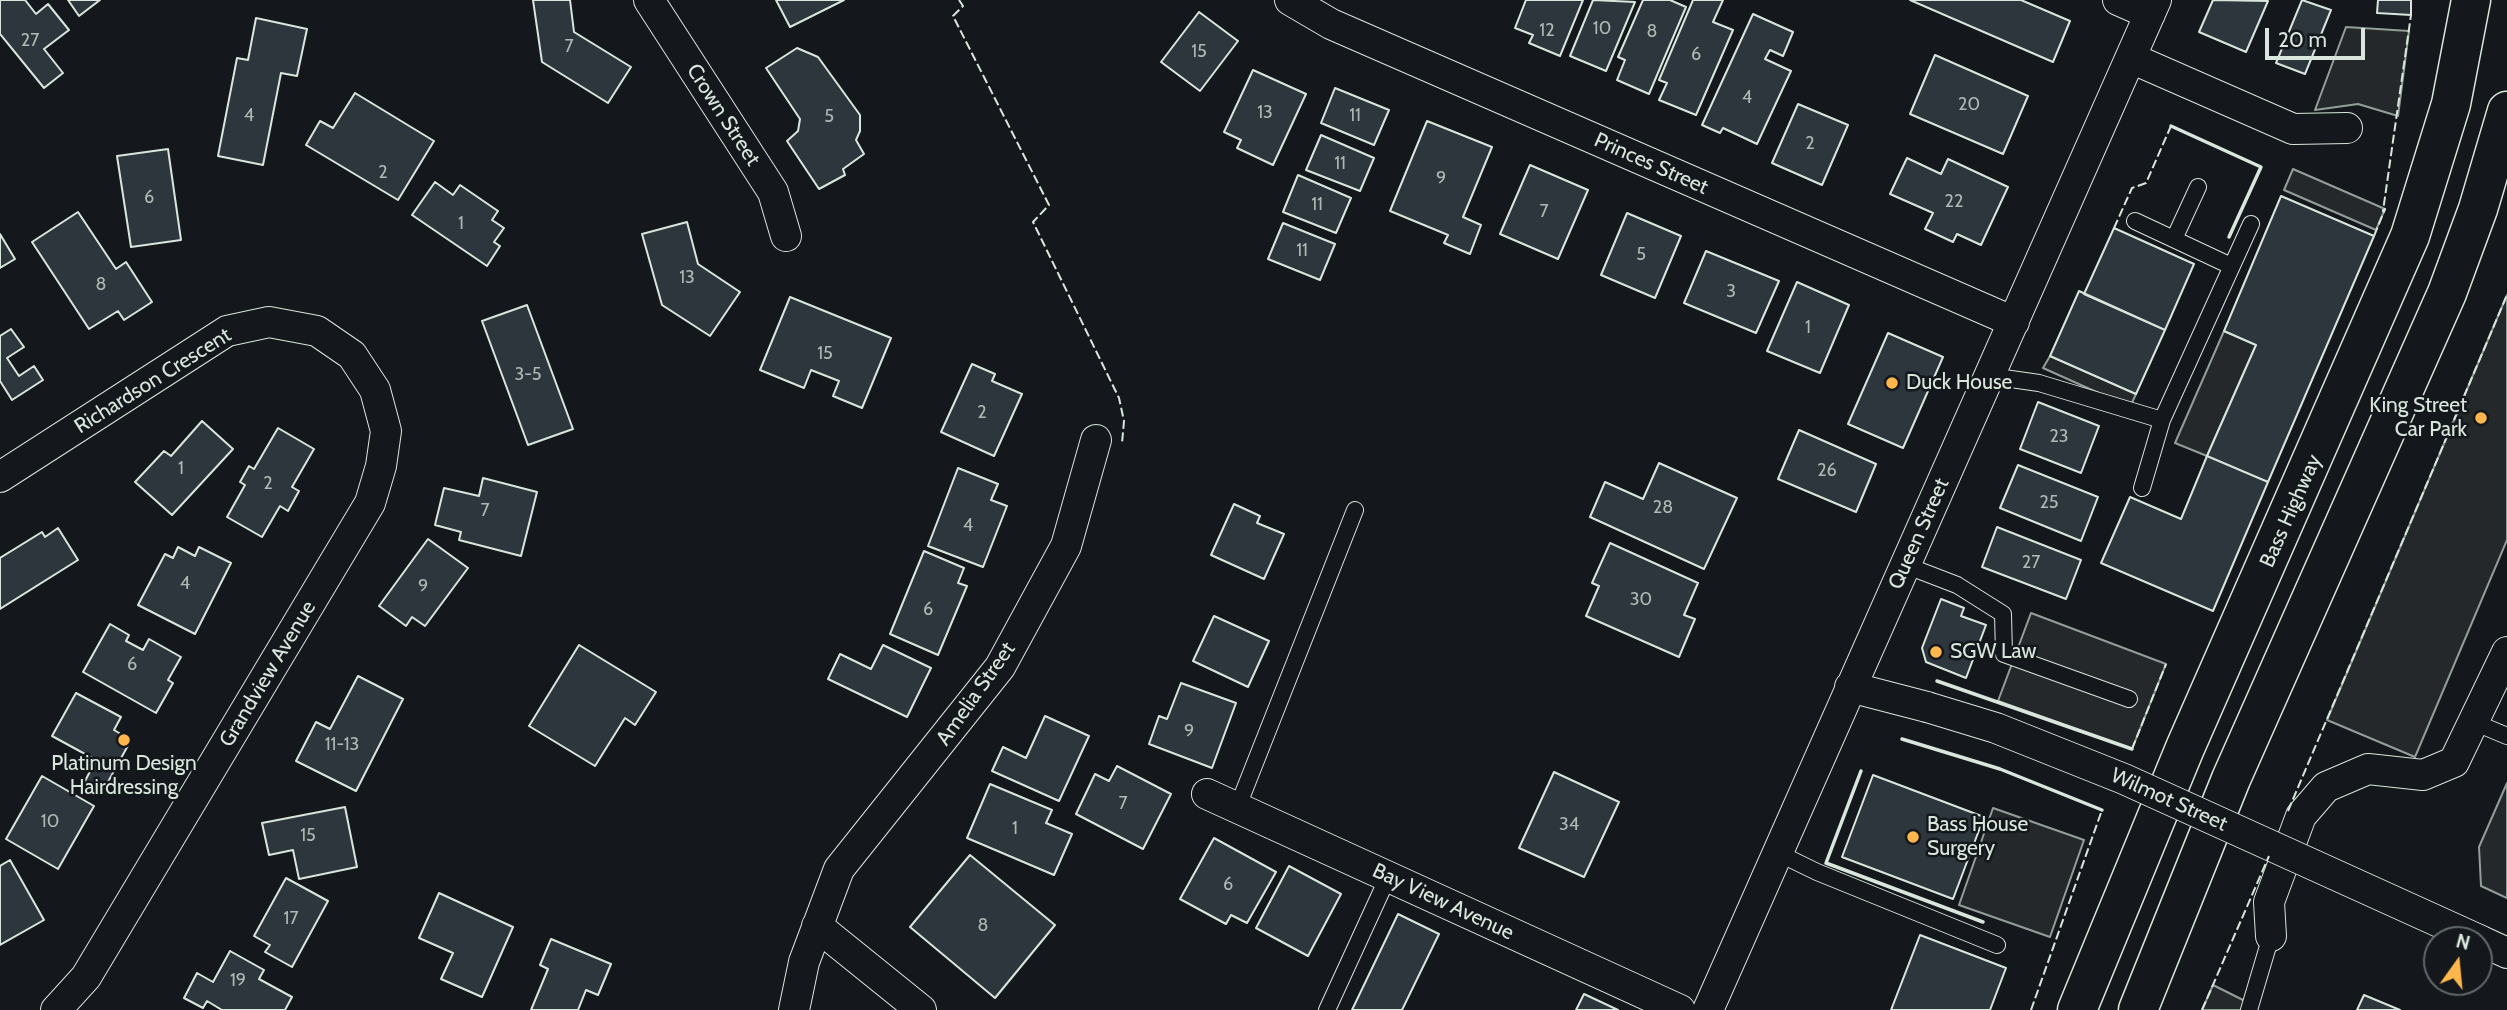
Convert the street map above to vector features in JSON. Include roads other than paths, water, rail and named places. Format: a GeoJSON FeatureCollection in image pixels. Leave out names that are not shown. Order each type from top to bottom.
{"type":"FeatureCollection","features":[{"type":"Feature","properties":{"kind":"highway","name":"Bass Highway"},"geometry":{"type":"LineString","coordinates":[[2077,1010],[2185,748],[2410,236],[2451,104],[2472,0]]}},
{"type":"Feature","properties":{"kind":"highway"},"geometry":{"type":"LineString","coordinates":[[2138,1010],[2231,779],[2447,293],[2478,209],[2507,111]]}},
{"type":"Feature","properties":{"kind":"street","name":"Crown Street"},"geometry":{"type":"LineString","coordinates":[[649,0],[773,192],[786,236]]}},
{"type":"Feature","properties":{"kind":"street","name":"Princes Street"},"geometry":{"type":"LineString","coordinates":[[1290,0],[1331,24],[2014,322]]}},
{"type":"Feature","properties":{"kind":"street"},"geometry":{"type":"LineString","coordinates":[[2118,0],[2153,7]]}},
{"type":"Feature","properties":{"kind":"street","name":"Queen Street"},"geometry":{"type":"LineString","coordinates":[[1708,1010],[2153,7]]}},
{"type":"Feature","properties":{"kind":"street"},"geometry":{"type":"LineString","coordinates":[[2131,58],[2293,129],[2347,128]]}},
{"type":"Feature","properties":{"kind":"street","name":"Richardson Crescent"},"geometry":{"type":"LineString","coordinates":[[0,477],[227,331],[269,322],[317,331]]}},
{"type":"Feature","properties":{"kind":"street","name":"Grandview Avenue"},"geometry":{"type":"LineString","coordinates":[[55,1010],[86,977],[370,503],[381,466],[386,431],[375,390],[352,355],[317,331]]}},
{"type":"Feature","properties":{"kind":"street","name":"Amelia Street"},"geometry":{"type":"LineString","coordinates":[[794,1010],[804,962],[839,869],[1000,667],[1066,546],[1096,440]]}},
{"type":"Feature","properties":{"kind":"street"},"geometry":{"type":"LineString","coordinates":[[2271,936],[2269,902],[2301,816],[2326,787],[2368,769],[2423,775],[2454,762],[2476,723],[2507,652]]}},
{"type":"Feature","properties":{"kind":"street","name":"Wilmot Street"},"geometry":{"type":"LineString","coordinates":[[1850,687],[1996,727],[2124,779],[2448,926]]}},
{"type":"Feature","properties":{"kind":"street","name":"Bay View Avenue"},"geometry":{"type":"LineString","coordinates":[[1207,794],[1680,1010]]}},
{"type":"Feature","properties":{"kind":"street"},"geometry":{"type":"LineString","coordinates":[[817,926],[921,1010]]}},
{"type":"Feature","properties":{"kind":"lane"},"geometry":{"type":"LineString","coordinates":[[2174,239],[2198,187]]}},
{"type":"Feature","properties":{"kind":"lane"},"geometry":{"type":"LineString","coordinates":[[2135,221],[2231,266]]}},
{"type":"Feature","properties":{"kind":"lane"},"geometry":{"type":"LineString","coordinates":[[2142,488],[2162,420],[2251,224]]}},
{"type":"Feature","properties":{"kind":"lane"},"geometry":{"type":"LineString","coordinates":[[1990,376],[2039,383],[2162,420]]}},
{"type":"Feature","properties":{"kind":"lane"},"geometry":{"type":"LineString","coordinates":[[1238,806],[1355,510]]}},
{"type":"Feature","properties":{"kind":"lane"},"geometry":{"type":"LineString","coordinates":[[1905,565],[1956,585],[2003,614],[2004,654],[2129,699]]}},
{"type":"Feature","properties":{"kind":"lane"},"geometry":{"type":"LineString","coordinates":[[2476,723],[2507,736]]}},
{"type":"Feature","properties":{"kind":"lane"},"geometry":{"type":"LineString","coordinates":[[1778,853],[1817,872],[1997,945]]}},
{"type":"Feature","properties":{"kind":"lane"},"geometry":{"type":"LineString","coordinates":[[1327,1010],[1388,877]]}},
{"type":"Feature","properties":{"kind":"lane"},"geometry":{"type":"LineString","coordinates":[[2249,1010],[2271,936]]}},
{"type":"Feature","properties":{"kind":"place","name":"Duck House"},"geometry":{"type":"Point","coordinates":[1892,383]}},
{"type":"Feature","properties":{"kind":"place","name":"King Street Car Park"},"geometry":{"type":"Point","coordinates":[2481,418]}},
{"type":"Feature","properties":{"kind":"place","name":"SGW Law"},"geometry":{"type":"Point","coordinates":[1936,652]}},
{"type":"Feature","properties":{"kind":"place","name":"Platinum Design Hairdressing"},"geometry":{"type":"Point","coordinates":[124,740]}},
{"type":"Feature","properties":{"kind":"place","name":"Bass House Surgery"},"geometry":{"type":"Point","coordinates":[1913,837]}}]}
